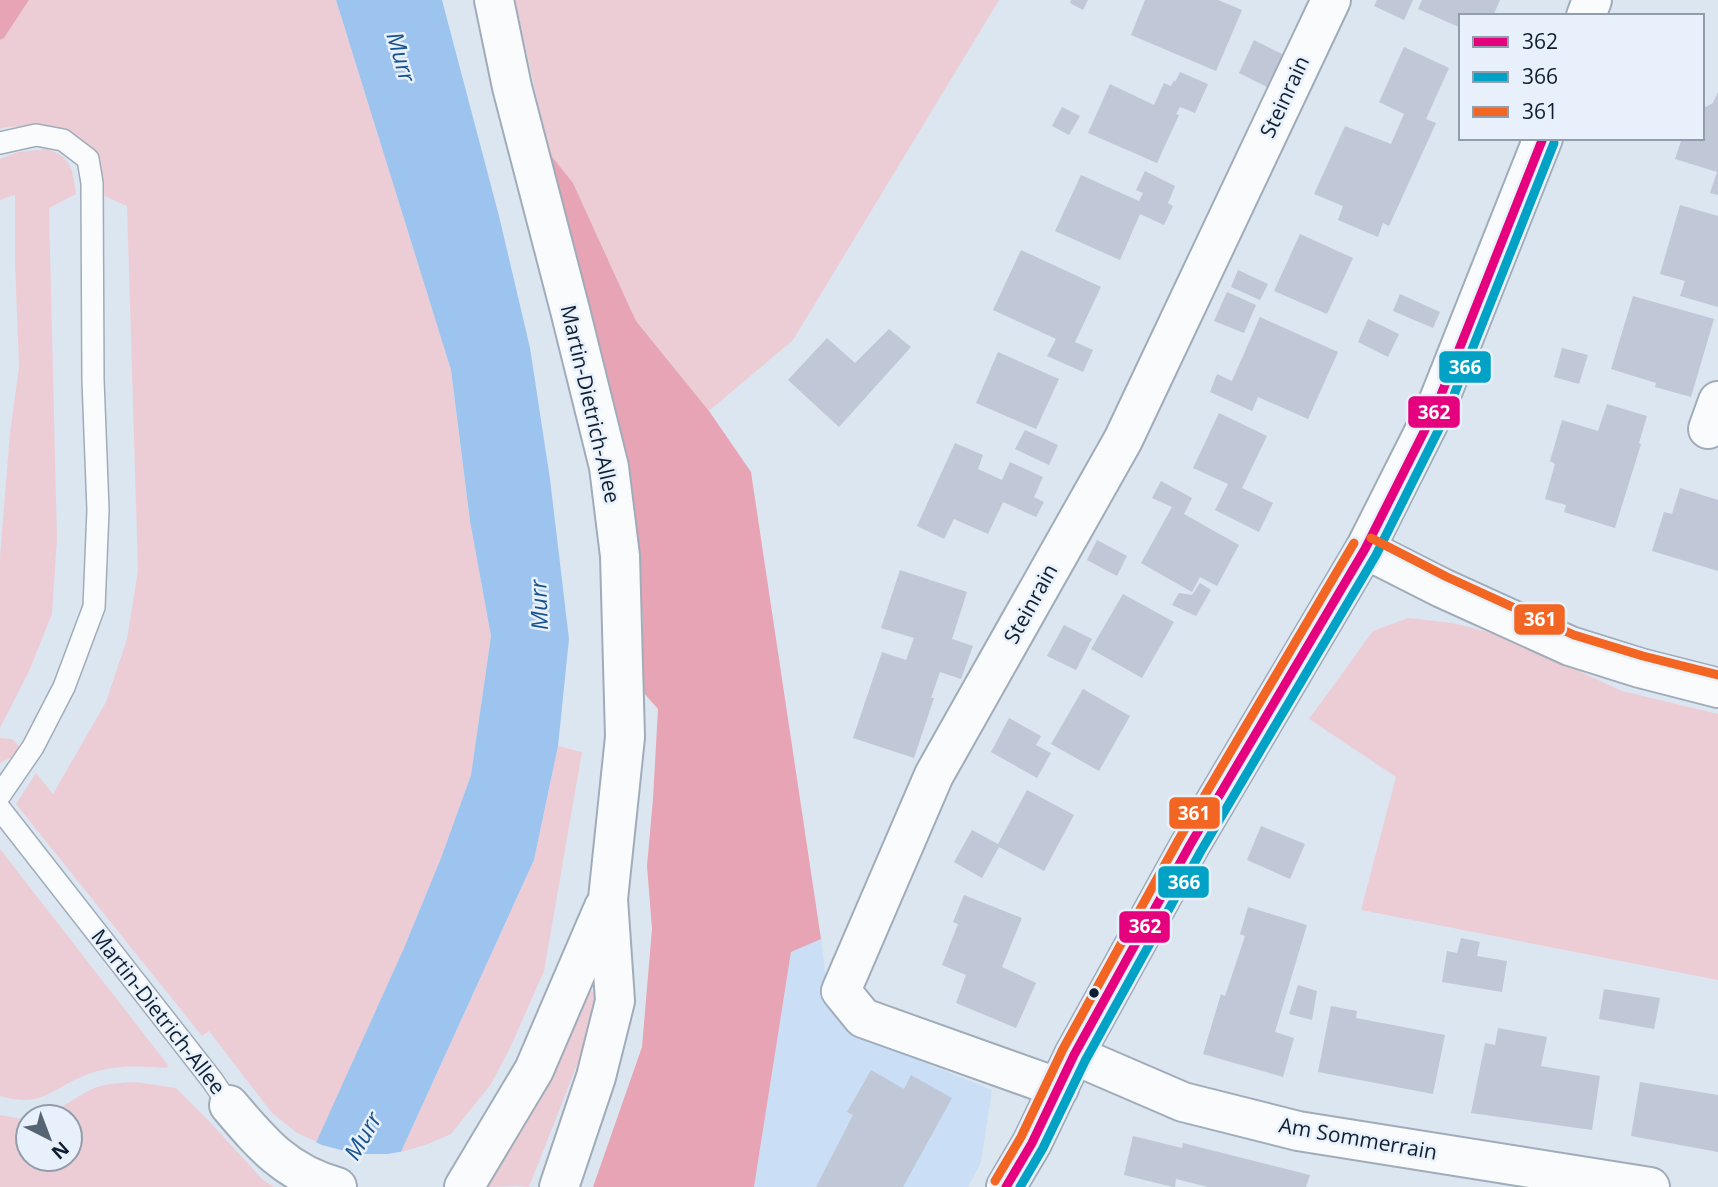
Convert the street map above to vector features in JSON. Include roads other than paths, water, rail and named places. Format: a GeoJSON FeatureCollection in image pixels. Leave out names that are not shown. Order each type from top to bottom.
{"type":"FeatureCollection","features":[{"type":"Feature","properties":{"kind":"street","name":"Martin-Dietrich-Allee"},"geometry":{"type":"LineString","coordinates":[[494,0],[512,88],[609,467],[620,556],[625,737],[608,899],[615,1001],[596,1077],[559,1187]]}},
{"type":"Feature","properties":{"kind":"street","name":"Steinrain"},"geometry":{"type":"LineString","coordinates":[[1066,1072],[863,1018],[841,990],[934,775],[1124,440],[1331,0]]}},
{"type":"Feature","properties":{"kind":"street"},"geometry":{"type":"LineString","coordinates":[[1006,1187],[1190,845],[1365,549],[1435,410],[1542,140]]}},
{"type":"Feature","properties":{"kind":"street"},"geometry":{"type":"LineString","coordinates":[[1365,549],[1441,588],[1570,646],[1718,688]]}},
{"type":"Feature","properties":{"kind":"street","name":"Martin-Dietrich-Allee"},"geometry":{"type":"LineString","coordinates":[[464,1187],[534,1070],[608,899]]}},
{"type":"Feature","properties":{"kind":"street","name":"Am Sommerrain"},"geometry":{"type":"LineString","coordinates":[[1066,1072],[1298,1131],[1650,1187]]}},
{"type":"Feature","properties":{"kind":"street","name":"Martin-Dietrich-Allee"},"geometry":{"type":"LineString","coordinates":[[229,1105],[255,1136],[284,1163],[303,1175],[337,1187]]}},
{"type":"Feature","properties":{"kind":"lane"},"geometry":{"type":"LineString","coordinates":[[0,143],[36,135],[63,139],[88,159],[92,183],[93,380],[98,510],[94,607],[64,687],[33,747],[0,795]]}},
{"type":"Feature","properties":{"kind":"lane","name":"Martin-Dietrich-Allee"},"geometry":{"type":"LineString","coordinates":[[0,809],[229,1105]]}},
{"type":"Feature","properties":{"kind":"water","name":"Murr"},"geometry":{"type":"Polygon","coordinates":[[[336,0],[442,0],[499,216],[530,348],[550,479],[569,639],[558,746],[534,860],[401,1152],[376,1187],[296,1187],[404,948],[471,775],[491,636],[470,521],[451,370],[336,0]]]}}]}
